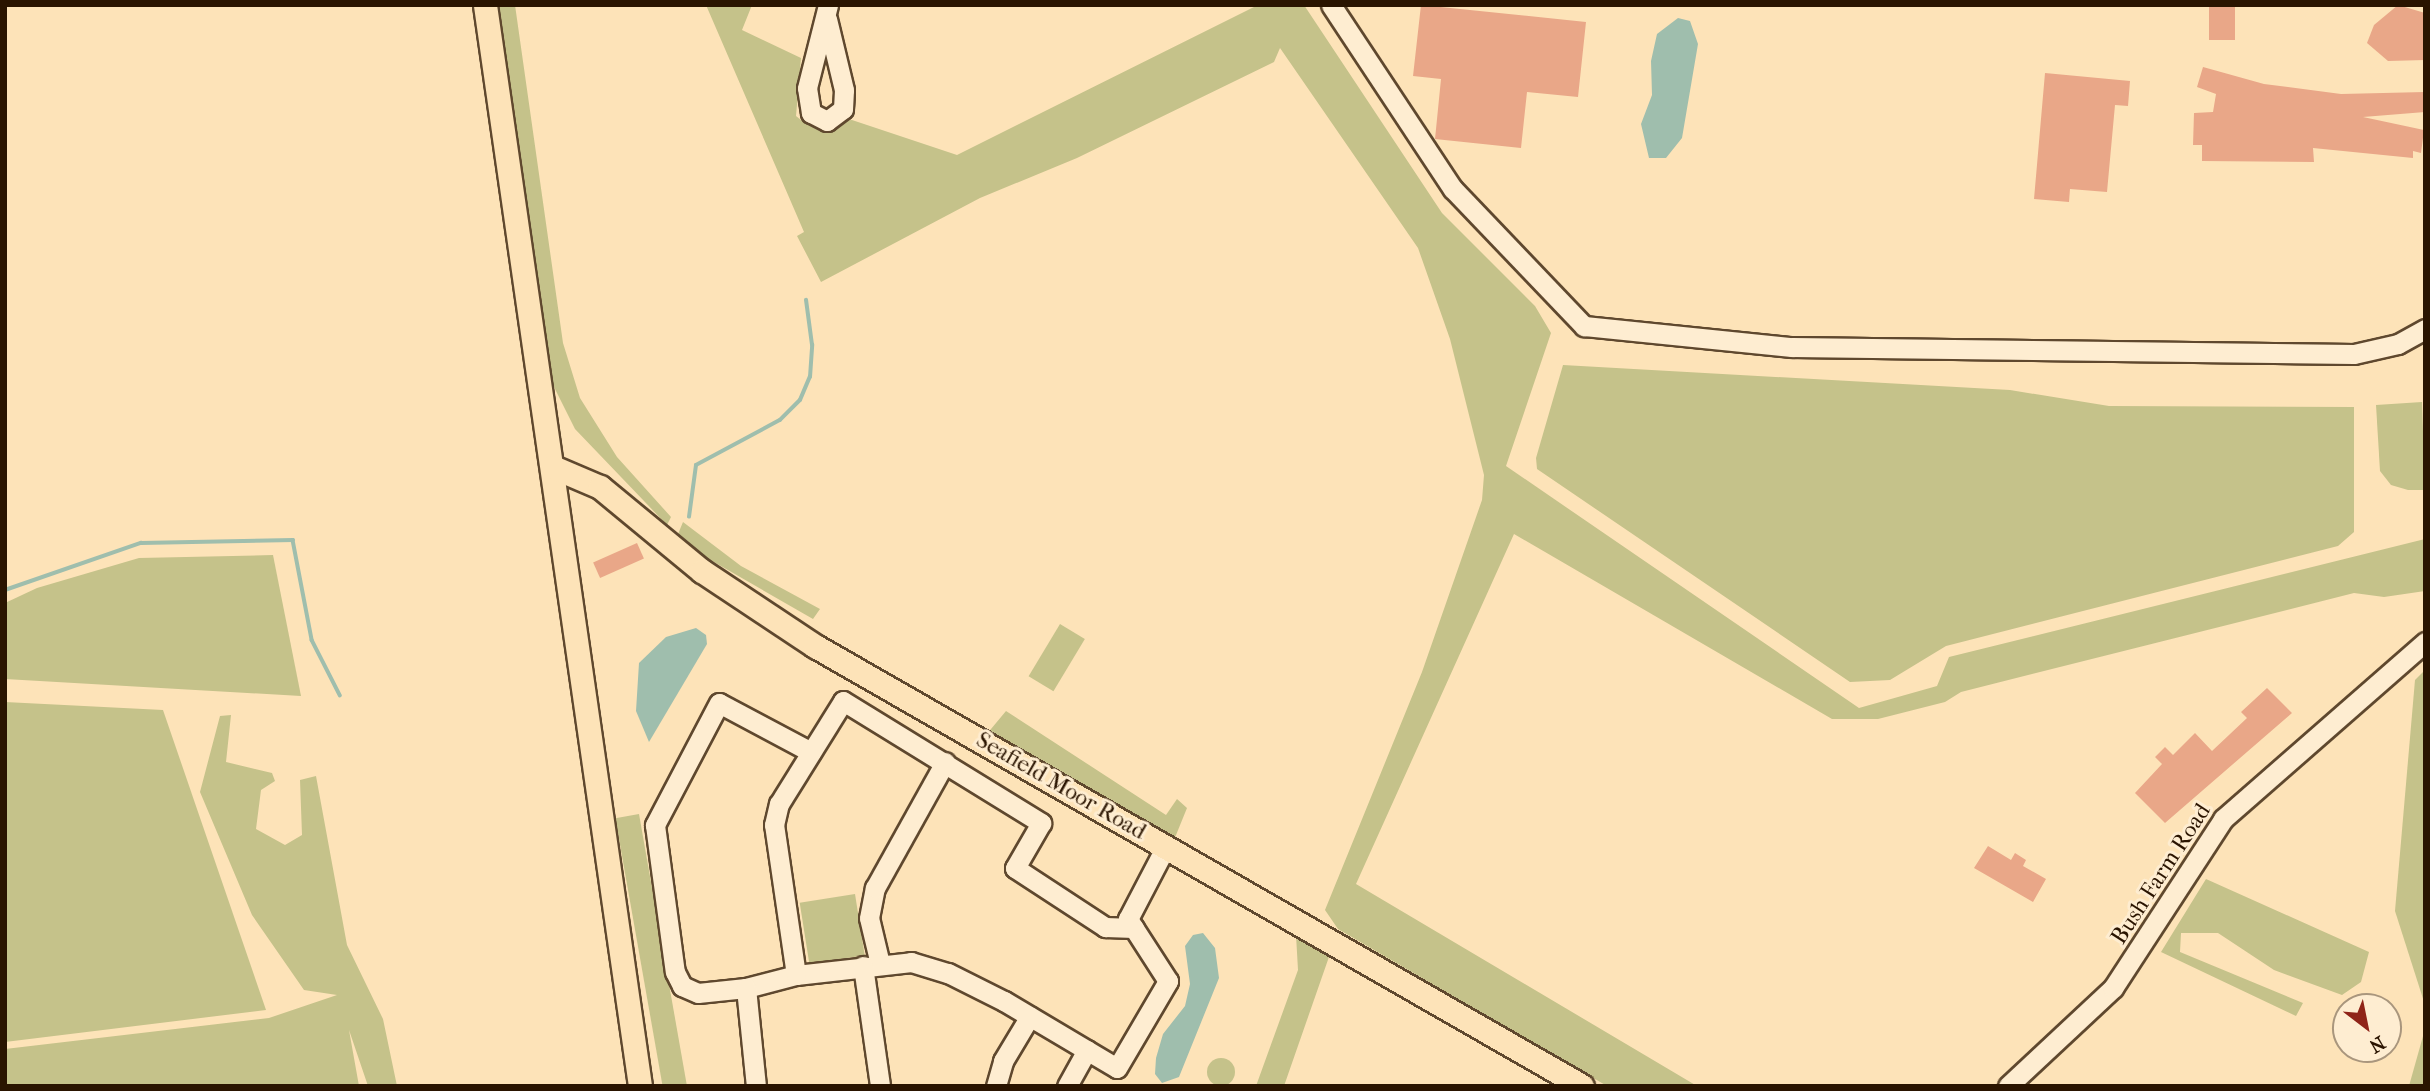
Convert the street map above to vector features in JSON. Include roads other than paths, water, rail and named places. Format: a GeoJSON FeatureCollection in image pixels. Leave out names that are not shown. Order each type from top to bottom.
{"type":"FeatureCollection","features":[{"type":"Feature","properties":{"kind":"main road"},"geometry":{"type":"LineString","coordinates":[[485,5],[640,1086]]}},
{"type":"Feature","properties":{"kind":"main road","name":"Seafield Moor Road"},"geometry":{"type":"LineString","coordinates":[[553,467],[600,487],[702,571],[815,646],[1582,1086]]}},
{"type":"Feature","properties":{"kind":"street"},"geometry":{"type":"LineString","coordinates":[[1331,5],[1452,190],[1584,326],[1792,347],[2354,354],[2398,344],[2425,329]]}},
{"type":"Feature","properties":{"kind":"street","name":"Bush Farm Road"},"geometry":{"type":"LineString","coordinates":[[2008,1086],[2113,988],[2223,819],[2425,642]]}},
{"type":"Feature","properties":{"kind":"street"},"geometry":{"type":"LineString","coordinates":[[796,975],[774,825],[811,752],[843,701],[1041,823],[1014,868],[1105,927],[1134,928]]}},
{"type":"Feature","properties":{"kind":"street"},"geometry":{"type":"LineString","coordinates":[[811,752],[719,703],[655,825],[675,972],[682,986],[698,993],[746,988],[796,975],[911,962],[948,973],[1030,1016],[1117,1068],[1168,981],[1128,919],[1166,846]]}},
{"type":"Feature","properties":{"kind":"street"},"geometry":{"type":"LineString","coordinates":[[880,1086],[869,918],[875,888],[945,762]]}},
{"type":"Feature","properties":{"kind":"street"},"geometry":{"type":"LineString","coordinates":[[746,988],[756,1086]]}},
{"type":"Feature","properties":{"kind":"street"},"geometry":{"type":"LineString","coordinates":[[996,1086],[1003,1061],[1030,1016]]}},
{"type":"Feature","properties":{"kind":"street"},"geometry":{"type":"LineString","coordinates":[[1067,1086],[1087,1050]]}},
{"type":"Feature","properties":{"kind":"waterway"},"geometry":{"type":"LineString","coordinates":[[689,517],[696,465],[780,420],[800,400],[810,377],[812,345],[806,300]]}},
{"type":"Feature","properties":{"kind":"waterway"},"geometry":{"type":"LineString","coordinates":[[5,590],[141,543],[293,540],[312,640],[340,695]]}}]}
